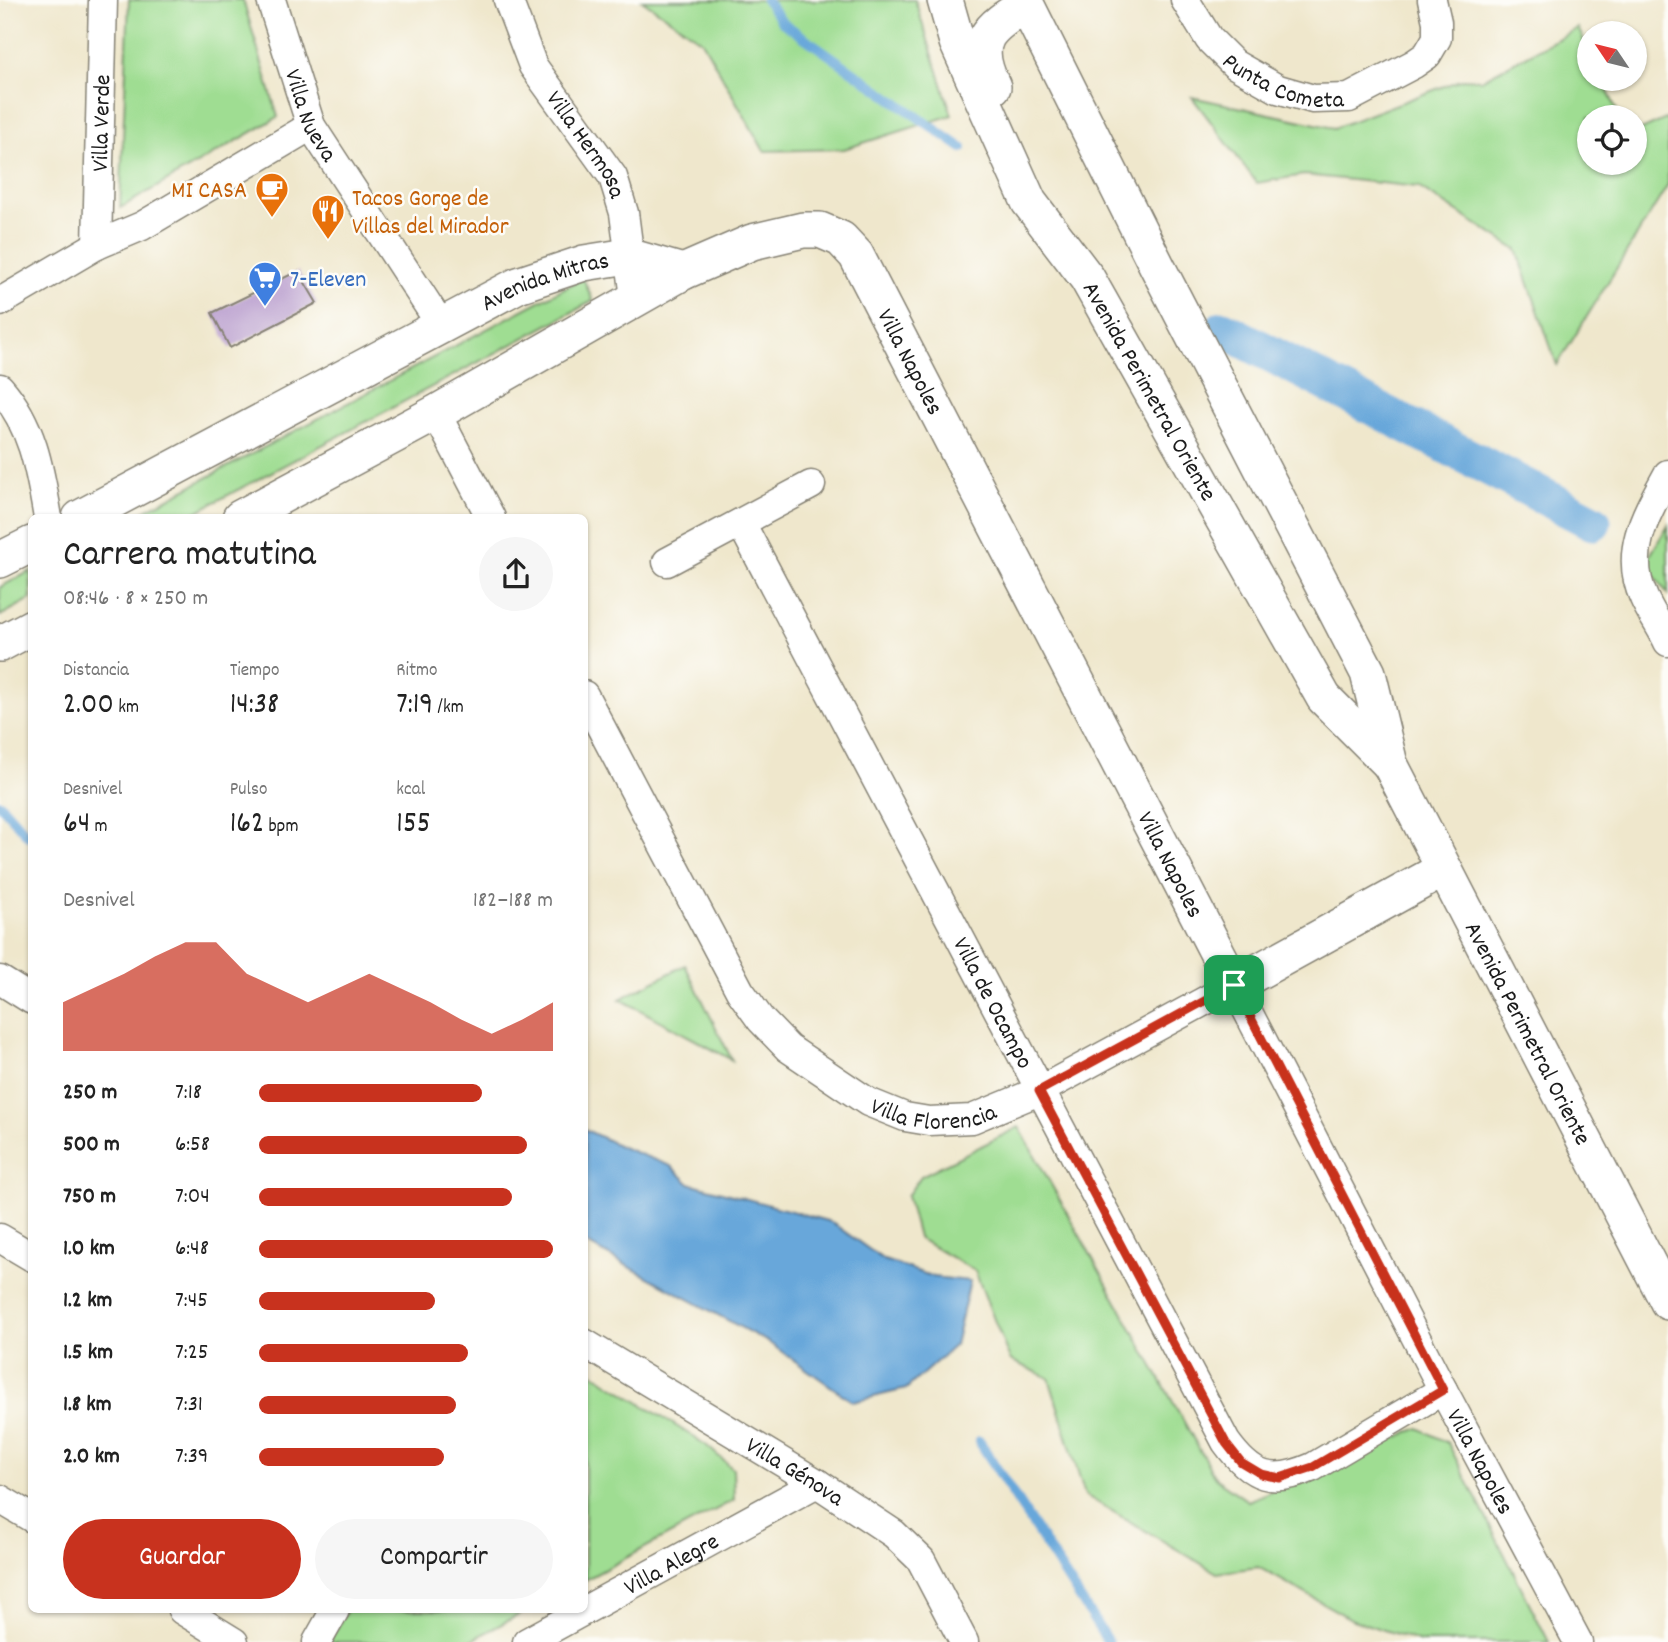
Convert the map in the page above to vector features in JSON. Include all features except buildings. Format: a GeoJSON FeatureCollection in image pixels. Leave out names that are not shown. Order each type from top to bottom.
{"type":"FeatureCollection","features":[{"type":"Feature","properties":{"kind":"street","name":"Villa Verde"},"geometry":{"type":"LineString","coordinates":[[97,246],[103,0]]}},
{"type":"Feature","properties":{"kind":"street","name":"Villa Nueva"},"geometry":{"type":"LineString","coordinates":[[271,0],[311,126],[441,325]]}},
{"type":"Feature","properties":{"kind":"street","name":"Villa Hermosa"},"geometry":{"type":"LineString","coordinates":[[508,0],[533,66],[613,177],[624,213],[635,298]]}},
{"type":"Feature","properties":{"kind":"street","name":"Avenida Perimetral Oriente"},"geometry":{"type":"LineString","coordinates":[[945,0],[957,42],[1029,202],[1087,278],[1324,698],[1390,764]]}},
{"type":"Feature","properties":{"kind":"street","name":"Punta Cometa"},"geometry":{"type":"LineString","coordinates":[[1185,0],[1209,39],[1234,64],[1278,89],[1313,99],[1349,98],[1427,55],[1437,38],[1432,0]]}},
{"type":"Feature","properties":{"kind":"street"},"geometry":{"type":"LineString","coordinates":[[1025,3],[998,22],[987,34],[983,49],[984,65],[1087,278]]}},
{"type":"Feature","properties":{"kind":"street","name":"Avenida Perimetral Oriente"},"geometry":{"type":"LineString","coordinates":[[1025,3],[1368,673],[1390,764],[1668,1302]]}},
{"type":"Feature","properties":{"kind":"street"},"geometry":{"type":"LineString","coordinates":[[0,302],[97,246],[142,226],[311,126]]}},
{"type":"Feature","properties":{"kind":"street","name":"Villa Napoles"},"geometry":{"type":"LineString","coordinates":[[682,272],[752,242],[803,230],[820,230],[841,239],[856,255],[1443,1390],[1578,1642]]}},
{"type":"Feature","properties":{"kind":"street","name":"Avenida Mitras"},"geometry":{"type":"LineString","coordinates":[[87,514],[517,285],[584,263],[628,256],[682,272]]}},
{"type":"Feature","properties":{"kind":"street","name":"Avenida Mitras"},"geometry":{"type":"LineString","coordinates":[[248,514],[436,414],[682,272]]}},
{"type":"Feature","properties":{"kind":"street"},"geometry":{"type":"LineString","coordinates":[[0,388],[27,427],[41,473],[47,514]]}},
{"type":"Feature","properties":{"kind":"street"},"geometry":{"type":"LineString","coordinates":[[436,414],[489,514]]}},
{"type":"Feature","properties":{"kind":"street"},"geometry":{"type":"LineString","coordinates":[[1664,626],[1644,599],[1634,554],[1647,512],[1668,474]]}},
{"type":"Feature","properties":{"kind":"street"},"geometry":{"type":"LineString","coordinates":[[667,562],[811,485]]}},
{"type":"Feature","properties":{"kind":"street","name":"Villa de Ocampo"},"geometry":{"type":"LineString","coordinates":[[741,523],[1226,1443],[1241,1462],[1261,1474],[1280,1478],[1298,1474],[1443,1390]]}},
{"type":"Feature","properties":{"kind":"street"},"geometry":{"type":"LineString","coordinates":[[0,560],[28,546]]}},
{"type":"Feature","properties":{"kind":"street"},"geometry":{"type":"LineString","coordinates":[[0,644],[28,629]]}},
{"type":"Feature","properties":{"kind":"street","name":"Villa Florencia"},"geometry":{"type":"LineString","coordinates":[[588,703],[740,991],[761,1020],[788,1048],[868,1102],[905,1117],[929,1121],[972,1119],[1039,1091],[1444,869]]}},
{"type":"Feature","properties":{"kind":"street"},"geometry":{"type":"LineString","coordinates":[[0,980],[28,998]]}},
{"type":"Feature","properties":{"kind":"street"},"geometry":{"type":"LineString","coordinates":[[0,1238],[28,1255]]}},
{"type":"Feature","properties":{"kind":"street","name":"Villa Génova"},"geometry":{"type":"LineString","coordinates":[[588,1345],[817,1483],[894,1534],[921,1560],[964,1642]]}},
{"type":"Feature","properties":{"kind":"street","name":"Villa Alegre"},"geometry":{"type":"LineString","coordinates":[[588,1609],[817,1483]]}},
{"type":"Feature","properties":{"kind":"street"},"geometry":{"type":"LineString","coordinates":[[0,1499],[28,1516]]}},
{"type":"Feature","properties":{"kind":"street"},"geometry":{"type":"LineString","coordinates":[[187,1613],[234,1642]]}},
{"type":"Feature","properties":{"kind":"street"},"geometry":{"type":"LineString","coordinates":[[317,1642],[333,1613]]}},
{"type":"Feature","properties":{"kind":"street","name":"Villa Alegre"},"geometry":{"type":"LineString","coordinates":[[527,1642],[580,1613]]}},
{"type":"Feature","properties":{"kind":"green space"},"geometry":{"type":"Polygon","coordinates":[[[129,0],[243,0],[278,117],[120,208],[129,0]]]}},
{"type":"Feature","properties":{"kind":"green space"},"geometry":{"type":"Polygon","coordinates":[[[642,0],[915,0],[952,115],[844,149],[764,151],[702,41],[642,0]]]}},
{"type":"Feature","properties":{"kind":"green space"},"geometry":{"type":"Polygon","coordinates":[[[1577,29],[1577,91],[1608,91],[1614,105],[1577,105],[1577,175],[1647,175],[1647,128],[1668,118],[1668,185],[1557,365],[1517,250],[1418,187],[1304,175],[1257,183],[1192,97],[1334,128],[1463,79],[1481,80],[1577,29]]]}},
{"type":"Feature","properties":{"kind":"green space"},"geometry":{"type":"Polygon","coordinates":[[[583,278],[593,301],[193,514],[139,514],[583,278]]]}},
{"type":"Feature","properties":{"kind":"green space"},"geometry":{"type":"Polygon","coordinates":[[[1668,525],[1668,594],[1645,564],[1668,525]]]}},
{"type":"Feature","properties":{"kind":"green space"},"geometry":{"type":"Polygon","coordinates":[[[28,573],[28,601],[0,616],[0,587],[28,573]]]}},
{"type":"Feature","properties":{"kind":"green space"},"geometry":{"type":"Polygon","coordinates":[[[685,965],[732,1060],[620,999],[685,965]]]}},
{"type":"Feature","properties":{"kind":"green space"},"geometry":{"type":"Polygon","coordinates":[[[1019,1127],[1216,1479],[1248,1501],[1419,1428],[1448,1443],[1549,1642],[1421,1642],[1353,1620],[1258,1567],[1217,1573],[1085,1495],[1049,1378],[1010,1360],[975,1271],[918,1238],[907,1196],[921,1176],[1019,1127]]]}},
{"type":"Feature","properties":{"kind":"green space"},"geometry":{"type":"Polygon","coordinates":[[[588,1370],[706,1445],[733,1469],[734,1500],[588,1578],[588,1370]]]}},
{"type":"Feature","properties":{"kind":"green space"},"geometry":{"type":"Polygon","coordinates":[[[345,1613],[522,1613],[468,1642],[329,1642],[345,1613]]]}},
{"type":"Feature","properties":{"kind":"water"},"geometry":{"type":"Polygon","coordinates":[[[588,1131],[671,1166],[689,1183],[831,1222],[884,1260],[934,1277],[970,1281],[955,1345],[906,1389],[853,1402],[768,1342],[588,1245],[588,1131]]]}},
{"type":"Feature","properties":{"kind":"waterway"},"geometry":{"type":"LineString","coordinates":[[766,0],[782,22],[962,148]]}},
{"type":"Feature","properties":{"kind":"waterway"},"geometry":{"type":"LineString","coordinates":[[1223,329],[1593,522]]}},
{"type":"Feature","properties":{"kind":"waterway"},"geometry":{"type":"LineString","coordinates":[[0,804],[28,836]]}},
{"type":"Feature","properties":{"kind":"waterway"},"geometry":{"type":"LineString","coordinates":[[979,1441],[1108,1642]]}},
{"type":"Feature","properties":{"kind":"place","name":"MI CASA"},"geometry":{"type":"Point","coordinates":[272,219]}},
{"type":"Feature","properties":{"kind":"place","name":"Tacos Gorge de Villas del Mirador"},"geometry":{"type":"Point","coordinates":[328,241]}},
{"type":"Feature","properties":{"kind":"place","name":"7-Eleven"},"geometry":{"type":"Point","coordinates":[265,308]}},
{"type":"Feature","properties":{"kind":"route"},"geometry":{"type":"LineString","coordinates":[[1234,985],[1443,1390],[1313,1467],[1280,1478],[1261,1474],[1241,1462],[1226,1443],[1039,1091],[1234,985]]}}]}
